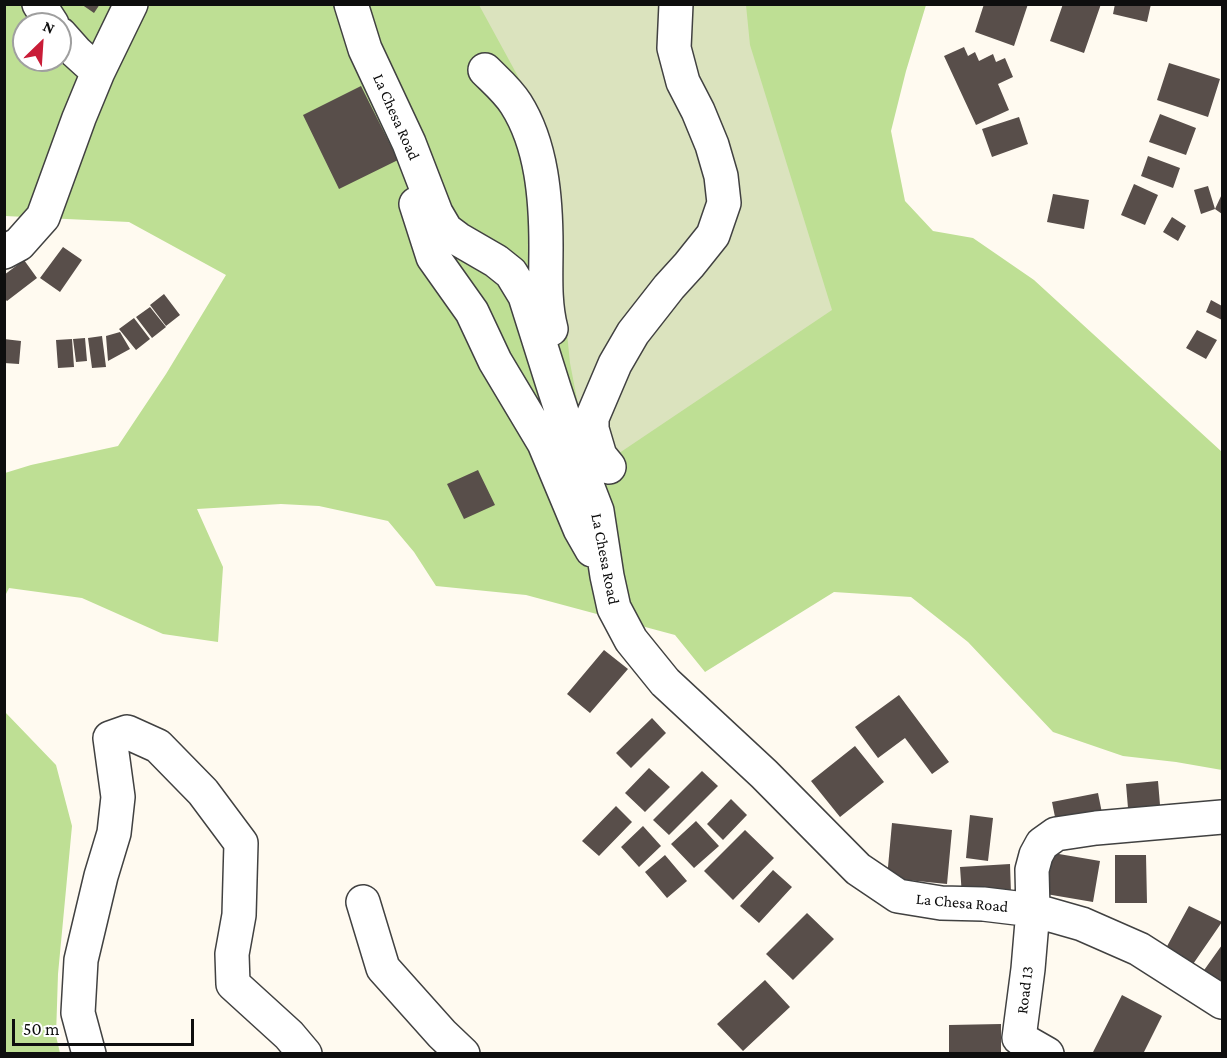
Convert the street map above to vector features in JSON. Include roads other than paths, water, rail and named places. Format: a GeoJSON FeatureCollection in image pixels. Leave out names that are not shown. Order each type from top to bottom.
{"type":"FeatureCollection","features":[{"type":"Feature","properties":{"kind":"street"},"geometry":{"type":"LineString","coordinates":[[4,252],[19,244],[43,217],[98,72],[131,4]]}},
{"type":"Feature","properties":{"kind":"street","name":"La Chesa Road"},"geometry":{"type":"LineString","coordinates":[[351,4],[365,49],[409,143],[436,213],[446,230],[511,273],[525,296],[594,467],[597,511],[614,608],[631,640],[664,682],[764,774],[858,869],[898,896],[941,903],[983,904],[1033,910],[1082,924],[1139,948],[1222,1002]]}},
{"type":"Feature","properties":{"kind":"street"},"geometry":{"type":"LineString","coordinates":[[485,70],[516,104],[531,134],[540,172],[546,224],[546,298],[550,325],[565,381],[594,467],[615,454],[608,416],[597,404],[615,364],[633,333],[713,235],[724,203],[721,176],[712,145],[683,82],[674,48],[676,4]]}},
{"type":"Feature","properties":{"kind":"street"},"geometry":{"type":"LineString","coordinates":[[72,48],[98,72]]}},
{"type":"Feature","properties":{"kind":"street"},"geometry":{"type":"LineString","coordinates":[[409,143],[415,201],[433,257],[472,312],[495,361],[544,443],[580,529],[607,576]]}},
{"type":"Feature","properties":{"kind":"street"},"geometry":{"type":"LineString","coordinates":[[89,1053],[78,1013],[81,960],[100,876],[114,833],[118,798],[110,738],[128,732],[158,746],[203,792],[241,843],[238,915],[232,954],[233,984],[289,1035],[305,1053]]}},
{"type":"Feature","properties":{"kind":"street","name":"Road 13"},"geometry":{"type":"LineString","coordinates":[[1028,1048],[1028,969],[1033,910],[1032,870],[1042,844],[1056,834],[1096,828],[1222,817]]}},
{"type":"Feature","properties":{"kind":"street"},"geometry":{"type":"LineString","coordinates":[[363,902],[383,968],[442,1034],[463,1053]]}}]}
